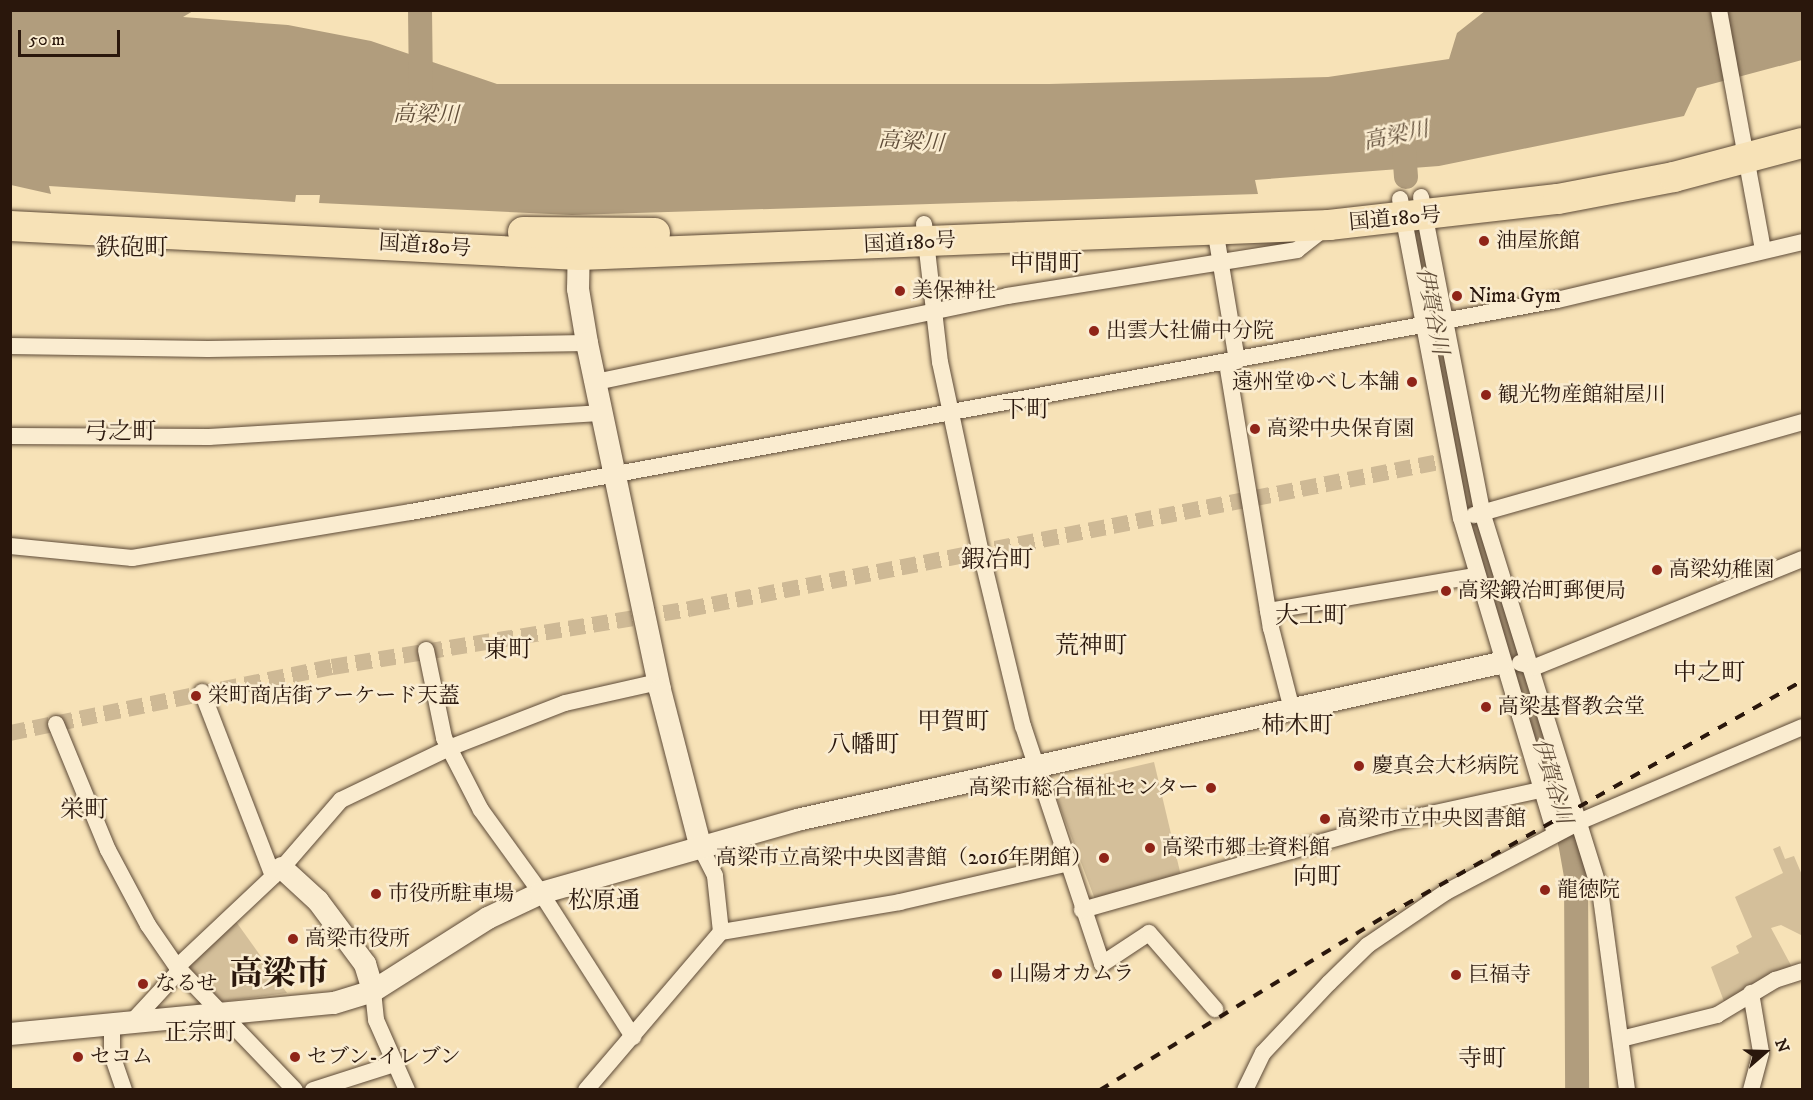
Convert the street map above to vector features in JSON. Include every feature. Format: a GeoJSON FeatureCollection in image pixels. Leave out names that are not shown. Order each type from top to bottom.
{"type":"FeatureCollection","features":[{"type":"Feature","properties":{"kind":"highway","name":"国道180号"},"geometry":{"type":"LineString","coordinates":[[925,233],[1558,199],[1803,125]]}},
{"type":"Feature","properties":{"kind":"highway","name":"国道180号"},"geometry":{"type":"LineString","coordinates":[[1743,142],[1803,143]]}},
{"type":"Feature","properties":{"kind":"highway","name":"国道180号"},"geometry":{"type":"LineString","coordinates":[[10,207],[579,244]]}},
{"type":"Feature","properties":{"kind":"highway","name":"国道180号"},"geometry":{"type":"LineString","coordinates":[[10,226],[579,244],[925,233],[1329,225],[1412,208]]}},
{"type":"Feature","properties":{"kind":"street"},"geometry":{"type":"LineString","coordinates":[[1719,10],[1763,250]]}},
{"type":"Feature","properties":{"kind":"street"},"geometry":{"type":"LineString","coordinates":[[1412,208],[1472,515],[1515,664],[1539,790],[1556,834]]}},
{"type":"Feature","properties":{"kind":"street"},"geometry":{"type":"LineString","coordinates":[[596,382],[933,311],[1297,250],[1329,225]]}},
{"type":"Feature","properties":{"kind":"street"},"geometry":{"type":"LineString","coordinates":[[1215,229],[1268,611],[1292,710]]}},
{"type":"Feature","properties":{"kind":"street"},"geometry":{"type":"LineString","coordinates":[[925,233],[933,311],[951,416],[1036,765],[1065,864],[1102,964],[1149,933],[1215,1009]]}},
{"type":"Feature","properties":{"kind":"street"},"geometry":{"type":"LineString","coordinates":[[10,546],[132,558],[951,416],[1557,300],[1803,242]]}},
{"type":"Feature","properties":{"kind":"street"},"geometry":{"type":"LineString","coordinates":[[579,244],[578,289],[586,343],[603,413],[658,682],[701,848],[715,876],[721,932]]}},
{"type":"Feature","properties":{"kind":"street"},"geometry":{"type":"LineString","coordinates":[[10,346],[208,349],[586,343]]}},
{"type":"Feature","properties":{"kind":"street"},"geometry":{"type":"LineString","coordinates":[[10,436],[209,437],[603,413]]}},
{"type":"Feature","properties":{"kind":"street"},"geometry":{"type":"LineString","coordinates":[[1472,515],[1803,423]]}},
{"type":"Feature","properties":{"kind":"street"},"geometry":{"type":"LineString","coordinates":[[1472,515],[1476,576],[1581,821],[1600,890],[1627,1089]]}},
{"type":"Feature","properties":{"kind":"street"},"geometry":{"type":"LineString","coordinates":[[10,1034],[299,1009],[373,991],[488,918],[541,893],[797,820],[1036,765],[1515,664],[1535,667],[1803,559]]}},
{"type":"Feature","properties":{"kind":"street"},"geometry":{"type":"LineString","coordinates":[[1268,611],[1476,576]]}},
{"type":"Feature","properties":{"kind":"street"},"geometry":{"type":"LineString","coordinates":[[426,650],[449,748],[481,810],[541,893],[633,1037]]}},
{"type":"Feature","properties":{"kind":"street"},"geometry":{"type":"LineString","coordinates":[[124,1089],[112,1055],[122,1024],[278,872],[340,800],[449,748],[565,703],[658,682]]}},
{"type":"Feature","properties":{"kind":"street"},"geometry":{"type":"LineString","coordinates":[[202,692],[278,872],[324,910],[365,964],[373,991],[376,1020],[394,1065],[407,1089]]}},
{"type":"Feature","properties":{"kind":"street"},"geometry":{"type":"LineString","coordinates":[[57,724],[108,850],[178,969],[295,1089]]}},
{"type":"Feature","properties":{"kind":"street"},"geometry":{"type":"LineString","coordinates":[[1245,1089],[1263,1053],[1368,945],[1472,876],[1581,821],[1803,727]]}},
{"type":"Feature","properties":{"kind":"street"},"geometry":{"type":"LineString","coordinates":[[1082,910],[1389,823],[1539,790]]}},
{"type":"Feature","properties":{"kind":"street"},"geometry":{"type":"LineString","coordinates":[[586,1089],[721,932],[900,902],[1065,864]]}},
{"type":"Feature","properties":{"kind":"street"},"geometry":{"type":"LineString","coordinates":[[1620,1039],[1717,1015],[1751,993],[1803,971]]}},
{"type":"Feature","properties":{"kind":"street"},"geometry":{"type":"LineString","coordinates":[[1751,993],[1761,1052],[1751,1089]]}},
{"type":"Feature","properties":{"kind":"street"},"geometry":{"type":"LineString","coordinates":[[313,1089],[394,1065]]}},
{"type":"Feature","properties":{"kind":"shaded area"},"geometry":{"type":"Polygon","coordinates":[[[1154,762],[1181,876],[1096,902],[1052,786],[1154,762]]]}},
{"type":"Feature","properties":{"kind":"shaded area"},"geometry":{"type":"Polygon","coordinates":[[[1780,846],[1785,859],[1794,856],[1802,875],[1801,935],[1781,925],[1771,928],[1794,971],[1725,1004],[1711,967],[1739,953],[1736,946],[1752,937],[1735,897],[1783,873],[1773,849],[1780,846]]]}},
{"type":"Feature","properties":{"kind":"shaded area"},"geometry":{"type":"Polygon","coordinates":[[[232,916],[287,993],[220,1002],[187,970],[187,962],[232,916]]]}},
{"type":"Feature","properties":{"kind":"water","name":"高梁川"},"geometry":{"type":"Polygon","coordinates":[[[11,11],[193,11],[183,17],[288,25],[371,41],[497,84],[1049,84],[1328,77],[1449,59],[1457,33],[1485,11],[1802,11],[1802,60],[1697,88],[1684,116],[1439,166],[1255,180],[1258,194],[572,215],[319,203],[320,195],[296,195],[295,202],[49,186],[51,194],[11,185],[11,11]]]}},
{"type":"Feature","properties":{"kind":"waterway"},"geometry":{"type":"LineString","coordinates":[[420,10],[421,87]]}},
{"type":"Feature","properties":{"kind":"waterway","name":"伊賀谷川"},"geometry":{"type":"LineString","coordinates":[[1403,137],[1406,177]]}},
{"type":"Feature","properties":{"kind":"waterway","name":"伊賀谷川"},"geometry":{"type":"LineString","coordinates":[[1417,235],[1468,498],[1570,842],[1576,875],[1577,1090]]}},
{"type":"Feature","properties":{"kind":"tunnel"},"geometry":{"type":"LineString","coordinates":[[10,733],[332,667],[689,609],[1449,460]]}},
{"type":"Feature","properties":{"kind":"railway"},"geometry":{"type":"LineString","coordinates":[[1100,1090],[1387,915],[1802,681]]}},
{"type":"Feature","properties":{"kind":"place","name":"油屋旅館"},"geometry":{"type":"Point","coordinates":[1484,241]}},
{"type":"Feature","properties":{"kind":"place","name":"美保神社"},"geometry":{"type":"Point","coordinates":[900,291]}},
{"type":"Feature","properties":{"kind":"place","name":"Nima Gym"},"geometry":{"type":"Point","coordinates":[1457,296]}},
{"type":"Feature","properties":{"kind":"place","name":"出雲大社備中分院"},"geometry":{"type":"Point","coordinates":[1094,331]}},
{"type":"Feature","properties":{"kind":"place","name":"遠州堂ゆべし本舗"},"geometry":{"type":"Point","coordinates":[1412,382]}},
{"type":"Feature","properties":{"kind":"place","name":"観光物産館紺屋川"},"geometry":{"type":"Point","coordinates":[1486,395]}},
{"type":"Feature","properties":{"kind":"place","name":"高梁中央保育園"},"geometry":{"type":"Point","coordinates":[1255,429]}},
{"type":"Feature","properties":{"kind":"place","name":"高梁幼稚園"},"geometry":{"type":"Point","coordinates":[1657,570]}},
{"type":"Feature","properties":{"kind":"place","name":"高梁鍛冶町郵便局"},"geometry":{"type":"Point","coordinates":[1446,591]}},
{"type":"Feature","properties":{"kind":"place","name":"栄町商店街アーケード天蓋"},"geometry":{"type":"Point","coordinates":[196,696]}},
{"type":"Feature","properties":{"kind":"place","name":"高梁基督教会堂"},"geometry":{"type":"Point","coordinates":[1486,707]}},
{"type":"Feature","properties":{"kind":"place","name":"慶真会大杉病院"},"geometry":{"type":"Point","coordinates":[1359,766]}},
{"type":"Feature","properties":{"kind":"place","name":"高梁市総合福祉センター"},"geometry":{"type":"Point","coordinates":[1211,788]}},
{"type":"Feature","properties":{"kind":"place","name":"高梁市立中央図書館"},"geometry":{"type":"Point","coordinates":[1325,819]}},
{"type":"Feature","properties":{"kind":"place","name":"高梁市郷土資料館"},"geometry":{"type":"Point","coordinates":[1150,848]}},
{"type":"Feature","properties":{"kind":"place","name":"高梁市立高梁中央図書館（2016年閉館）"},"geometry":{"type":"Point","coordinates":[1104,858]}},
{"type":"Feature","properties":{"kind":"place","name":"龍徳院"},"geometry":{"type":"Point","coordinates":[1545,890]}},
{"type":"Feature","properties":{"kind":"place","name":"市役所駐車場"},"geometry":{"type":"Point","coordinates":[376,894]}},
{"type":"Feature","properties":{"kind":"place","name":"高梁市役所"},"geometry":{"type":"Point","coordinates":[293,939]}},
{"type":"Feature","properties":{"kind":"place","name":"山陽オカムラ"},"geometry":{"type":"Point","coordinates":[997,974]}},
{"type":"Feature","properties":{"kind":"place","name":"巨福寺"},"geometry":{"type":"Point","coordinates":[1456,975]}},
{"type":"Feature","properties":{"kind":"place","name":"なるせ"},"geometry":{"type":"Point","coordinates":[143,984]}},
{"type":"Feature","properties":{"kind":"place","name":"セコム"},"geometry":{"type":"Point","coordinates":[78,1057]}},
{"type":"Feature","properties":{"kind":"place","name":"セブン-イレブン"},"geometry":{"type":"Point","coordinates":[295,1057]}},
{"type":"Feature","properties":{"kind":"district","name":"鉄砲町"},"geometry":{"type":"Point","coordinates":[132,249]}},
{"type":"Feature","properties":{"kind":"district","name":"中間町"},"geometry":{"type":"Point","coordinates":[1046,265]}},
{"type":"Feature","properties":{"kind":"district","name":"下町"},"geometry":{"type":"Point","coordinates":[1026,411]}},
{"type":"Feature","properties":{"kind":"district","name":"弓之町"},"geometry":{"type":"Point","coordinates":[120,433]}},
{"type":"Feature","properties":{"kind":"district","name":"鍜冶町"},"geometry":{"type":"Point","coordinates":[997,561]}},
{"type":"Feature","properties":{"kind":"district","name":"大工町"},"geometry":{"type":"Point","coordinates":[1311,617]}},
{"type":"Feature","properties":{"kind":"district","name":"荒神町"},"geometry":{"type":"Point","coordinates":[1091,647]}},
{"type":"Feature","properties":{"kind":"district","name":"東町"},"geometry":{"type":"Point","coordinates":[508,651]}},
{"type":"Feature","properties":{"kind":"district","name":"中之町"},"geometry":{"type":"Point","coordinates":[1709,674]}},
{"type":"Feature","properties":{"kind":"district","name":"甲賀町"},"geometry":{"type":"Point","coordinates":[953,723]}},
{"type":"Feature","properties":{"kind":"district","name":"柿木町"},"geometry":{"type":"Point","coordinates":[1297,727]}},
{"type":"Feature","properties":{"kind":"district","name":"八幡町"},"geometry":{"type":"Point","coordinates":[863,746]}},
{"type":"Feature","properties":{"kind":"district","name":"栄町"},"geometry":{"type":"Point","coordinates":[84,811]}},
{"type":"Feature","properties":{"kind":"district","name":"向町"},"geometry":{"type":"Point","coordinates":[1317,878]}},
{"type":"Feature","properties":{"kind":"district","name":"松原通"},"geometry":{"type":"Point","coordinates":[604,902]}},
{"type":"Feature","properties":{"kind":"district","name":"高梁市"},"geometry":{"type":"Point","coordinates":[279,975]}},
{"type":"Feature","properties":{"kind":"district","name":"正宗町"},"geometry":{"type":"Point","coordinates":[200,1034]}},
{"type":"Feature","properties":{"kind":"district","name":"寺町"},"geometry":{"type":"Point","coordinates":[1482,1060]}}]}
